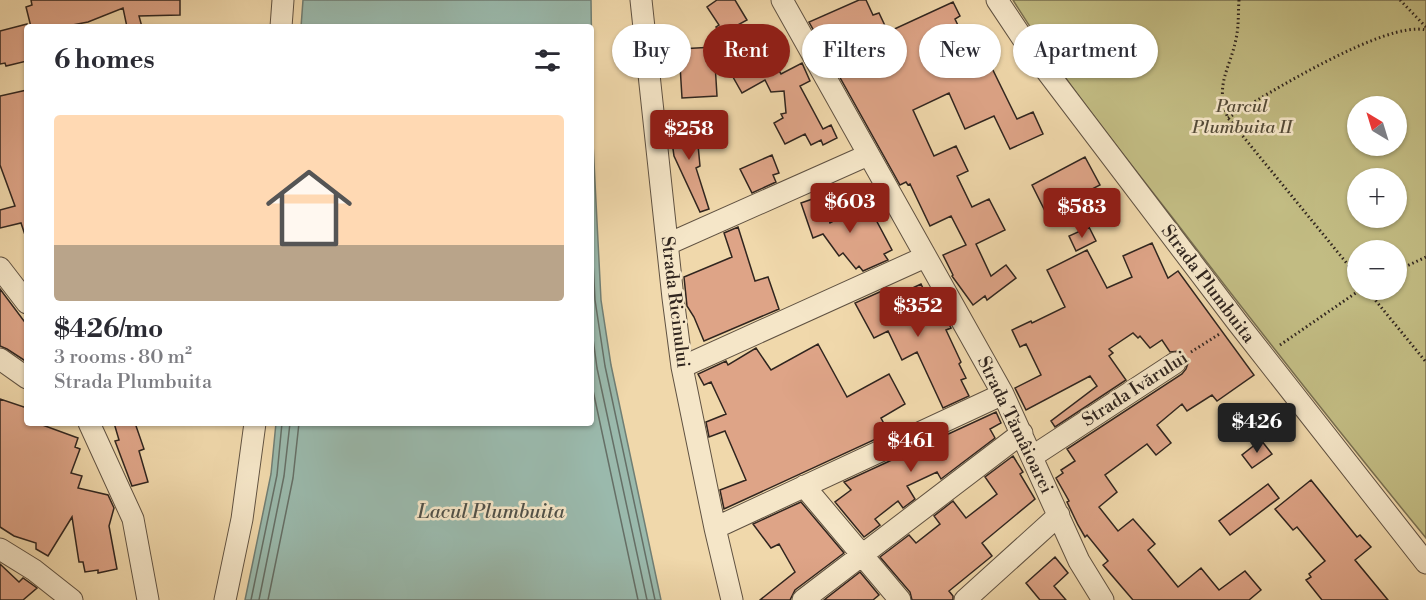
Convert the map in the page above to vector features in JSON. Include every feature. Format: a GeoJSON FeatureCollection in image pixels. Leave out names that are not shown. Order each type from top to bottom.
{"type":"FeatureCollection","features":[{"type":"Feature","properties":{"kind":"street"},"geometry":{"type":"LineString","coordinates":[[281,24],[283,0]]}},
{"type":"Feature","properties":{"kind":"street","name":"Strada Ricinului"},"geometry":{"type":"LineString","coordinates":[[641,0],[682,367],[732,600]]}},
{"type":"Feature","properties":{"kind":"street","name":"Strada Tămâioarei"},"geometry":{"type":"LineString","coordinates":[[782,0],[1003,394],[1079,561],[1103,600]]}},
{"type":"Feature","properties":{"kind":"street","name":"Strada Plumbuita"},"geometry":{"type":"LineString","coordinates":[[997,0],[1029,48],[1237,322],[1426,563]]}},
{"type":"Feature","properties":{"kind":"street"},"geometry":{"type":"LineString","coordinates":[[668,244],[867,155]]}},
{"type":"Feature","properties":{"kind":"street"},"geometry":{"type":"LineString","coordinates":[[682,367],[925,257]]}},
{"type":"Feature","properties":{"kind":"street"},"geometry":{"type":"LineString","coordinates":[[0,268],[24,299]]}},
{"type":"Feature","properties":{"kind":"street"},"geometry":{"type":"LineString","coordinates":[[0,359],[24,376]]}},
{"type":"Feature","properties":{"kind":"street","name":"Strada Ivărului"},"geometry":{"type":"LineString","coordinates":[[1033,456],[1174,363]]}},
{"type":"Feature","properties":{"kind":"street"},"geometry":{"type":"LineString","coordinates":[[715,528],[1003,394]]}},
{"type":"Feature","properties":{"kind":"street"},"geometry":{"type":"LineString","coordinates":[[90,426],[133,519],[148,600]]}},
{"type":"Feature","properties":{"kind":"street"},"geometry":{"type":"LineString","coordinates":[[225,600],[242,519],[255,426]]}},
{"type":"Feature","properties":{"kind":"street"},"geometry":{"type":"LineString","coordinates":[[803,600],[1022,433]]}},
{"type":"Feature","properties":{"kind":"street"},"geometry":{"type":"LineString","coordinates":[[804,486],[900,600]]}},
{"type":"Feature","properties":{"kind":"street"},"geometry":{"type":"LineString","coordinates":[[964,600],[1059,516]]}},
{"type":"Feature","properties":{"kind":"street"},"geometry":{"type":"LineString","coordinates":[[0,549],[34,570],[72,600]]}},
{"type":"Feature","properties":{"kind":"path"},"geometry":{"type":"LineString","coordinates":[[1239,0],[1236,39],[1222,83],[1222,104],[1228,118],[1347,264]]}},
{"type":"Feature","properties":{"kind":"path"},"geometry":{"type":"LineString","coordinates":[[1400,0],[1426,28]]}},
{"type":"Feature","properties":{"kind":"path"},"geometry":{"type":"LineString","coordinates":[[1228,118],[1353,49],[1395,33],[1426,28]]}},
{"type":"Feature","properties":{"kind":"path"},"geometry":{"type":"LineString","coordinates":[[1407,266],[1426,257]]}},
{"type":"Feature","properties":{"kind":"path"},"geometry":{"type":"LineString","coordinates":[[1264,356],[1347,299]]}},
{"type":"Feature","properties":{"kind":"path"},"geometry":{"type":"LineString","coordinates":[[1375,300],[1426,362]]}},
{"type":"Feature","properties":{"kind":"path","name":"Strada Ivărului"},"geometry":{"type":"LineString","coordinates":[[1174,363],[1237,322]]}},
{"type":"Feature","properties":{"kind":"green space","name":"Parcul Plumbuita II"},"geometry":{"type":"Polygon","coordinates":[[[1013,0],[1426,0],[1426,538],[1297,378],[1066,78],[1158,78],[1158,24],[1028,24],[1013,0]]]}},
{"type":"Feature","properties":{"kind":"water","name":"Lacul Plumbuita"},"geometry":{"type":"Polygon","coordinates":[[[303,0],[591,0],[591,24],[301,24],[303,0]]]}},
{"type":"Feature","properties":{"kind":"water","name":"Lacul Plumbuita"},"geometry":{"type":"Polygon","coordinates":[[[594,163],[601,300],[611,365],[661,600],[245,600],[271,474],[276,426],[594,426],[594,163]]]}},
{"type":"Feature","properties":{"kind":"building"},"geometry":{"type":"Polygon","coordinates":[[[31,0],[180,0],[180,15],[139,16],[141,24],[126,24],[123,8],[78,24],[30,24],[26,7],[32,5],[31,0]]]}},
{"type":"Feature","properties":{"kind":"building"},"geometry":{"type":"Polygon","coordinates":[[[717,0],[735,0],[747,20],[740,24],[718,24],[707,7],[717,0]]]}},
{"type":"Feature","properties":{"kind":"building"},"geometry":{"type":"Polygon","coordinates":[[[859,0],[866,0],[873,15],[879,13],[884,24],[810,24],[809,22],[859,0]]]}},
{"type":"Feature","properties":{"kind":"building"},"geometry":{"type":"Polygon","coordinates":[[[953,2],[960,16],[955,19],[957,24],[919,24],[919,78],[997,78],[1017,119],[1033,112],[1043,134],[1010,149],[994,116],[965,129],[949,93],[913,110],[934,156],[956,146],[968,171],[957,176],[972,207],[989,199],[1005,230],[976,244],[991,276],[1006,265],[1016,278],[987,300],[985,296],[973,305],[952,276],[943,255],[966,245],[951,216],[930,226],[910,184],[906,182],[900,185],[840,78],[907,78],[905,24],[953,2]]]}},
{"type":"Feature","properties":{"kind":"building"},"geometry":{"type":"Polygon","coordinates":[[[24,25],[24,62],[6,66],[5,63],[0,64],[0,31],[24,25]]]}},
{"type":"Feature","properties":{"kind":"building"},"geometry":{"type":"Polygon","coordinates":[[[691,48],[703,48],[703,78],[716,78],[717,96],[682,98],[681,78],[691,78],[691,48]]]}},
{"type":"Feature","properties":{"kind":"building"},"geometry":{"type":"Polygon","coordinates":[[[802,63],[802,78],[809,78],[810,81],[800,86],[823,129],[831,125],[837,138],[823,145],[821,140],[811,145],[805,134],[785,144],[774,123],[783,118],[781,114],[786,113],[784,91],[771,92],[765,80],[742,93],[734,78],[790,78],[790,69],[802,63]]]}},
{"type":"Feature","properties":{"kind":"building"},"geometry":{"type":"Polygon","coordinates":[[[24,91],[24,232],[21,223],[0,228],[0,210],[15,206],[0,165],[0,96],[24,91]]]}},
{"type":"Feature","properties":{"kind":"building"},"geometry":{"type":"Polygon","coordinates":[[[696,124],[700,166],[696,168],[709,209],[700,212],[674,156],[670,128],[696,124]]]}},
{"type":"Feature","properties":{"kind":"building"},"geometry":{"type":"Polygon","coordinates":[[[772,155],[779,173],[773,175],[776,182],[752,193],[740,169],[772,155]]]}},
{"type":"Feature","properties":{"kind":"building"},"geometry":{"type":"Polygon","coordinates":[[[1085,157],[1100,185],[1046,213],[1032,185],[1085,157]]]}},
{"type":"Feature","properties":{"kind":"building"},"geometry":{"type":"Polygon","coordinates":[[[821,196],[830,223],[867,203],[892,250],[884,254],[888,260],[863,271],[859,266],[856,269],[843,253],[839,256],[823,234],[813,238],[801,203],[821,196]]]}},
{"type":"Feature","properties":{"kind":"building"},"geometry":{"type":"Polygon","coordinates":[[[738,227],[755,281],[768,277],[779,309],[704,341],[687,306],[684,277],[732,257],[724,233],[738,227]]]}},
{"type":"Feature","properties":{"kind":"building"},"geometry":{"type":"Polygon","coordinates":[[[1089,227],[1096,241],[1076,251],[1069,236],[1089,227]]]}},
{"type":"Feature","properties":{"kind":"building"},"geometry":{"type":"Polygon","coordinates":[[[1152,243],[1168,278],[1178,271],[1254,375],[1217,401],[1212,395],[1187,411],[1182,404],[1157,425],[1171,443],[1156,455],[1147,444],[1105,475],[1117,492],[1099,507],[1118,531],[1133,519],[1155,544],[1148,550],[1178,587],[1201,568],[1219,590],[1245,571],[1261,590],[1249,600],[1133,600],[1103,565],[1108,561],[1087,535],[1085,537],[1056,478],[1063,473],[1061,470],[1075,461],[1067,449],[1182,374],[1188,363],[1180,351],[1170,352],[1162,340],[1150,348],[1140,336],[1138,338],[1133,333],[1109,349],[1113,353],[1109,356],[1126,380],[1055,427],[1051,421],[1097,386],[1090,376],[1026,410],[1015,388],[1041,375],[1026,344],[1020,347],[1012,330],[1065,307],[1047,270],[1087,250],[1107,288],[1132,277],[1123,256],[1152,243]]]}},
{"type":"Feature","properties":{"kind":"building"},"geometry":{"type":"Polygon","coordinates":[[[921,284],[937,318],[944,315],[951,328],[946,330],[966,378],[961,380],[969,396],[943,408],[917,352],[902,360],[888,331],[874,338],[855,303],[884,290],[889,299],[921,284]]]}},
{"type":"Feature","properties":{"kind":"building"},"geometry":{"type":"Polygon","coordinates":[[[0,289],[24,321],[24,360],[0,346],[0,289]]]}},
{"type":"Feature","properties":{"kind":"building"},"geometry":{"type":"Polygon","coordinates":[[[818,344],[847,397],[889,374],[905,404],[881,418],[889,433],[724,509],[720,490],[746,480],[725,431],[709,437],[706,422],[726,414],[711,382],[704,385],[698,374],[726,361],[728,365],[756,348],[771,370],[818,344]]]}},
{"type":"Feature","properties":{"kind":"building"},"geometry":{"type":"Polygon","coordinates":[[[0,399],[24,407],[24,426],[45,426],[78,438],[75,447],[80,449],[71,473],[82,476],[78,488],[108,495],[114,508],[109,526],[117,569],[98,573],[98,570],[85,572],[83,562],[79,562],[72,517],[48,556],[36,549],[36,543],[14,536],[0,527],[0,399]]]}},
{"type":"Feature","properties":{"kind":"building"},"geometry":{"type":"Polygon","coordinates":[[[996,412],[1001,423],[990,429],[995,438],[941,479],[937,472],[907,486],[915,499],[903,508],[898,501],[875,519],[880,525],[864,537],[835,502],[851,490],[844,482],[996,412]]]}},
{"type":"Feature","properties":{"kind":"building"},"geometry":{"type":"Polygon","coordinates":[[[115,426],[136,426],[144,449],[139,451],[148,482],[132,486],[115,441],[119,440],[115,426]]]}},
{"type":"Feature","properties":{"kind":"building"},"geometry":{"type":"Polygon","coordinates":[[[1261,440],[1272,454],[1252,468],[1242,455],[1261,440]]]}},
{"type":"Feature","properties":{"kind":"building"},"geometry":{"type":"Polygon","coordinates":[[[1013,456],[1023,472],[1020,474],[1035,499],[982,543],[992,556],[949,591],[953,600],[912,600],[910,592],[880,557],[909,535],[916,543],[940,524],[934,516],[953,501],[966,518],[997,494],[985,477],[1013,456]]]}},
{"type":"Feature","properties":{"kind":"building"},"geometry":{"type":"Polygon","coordinates":[[[1311,480],[1357,537],[1360,535],[1371,547],[1355,560],[1388,600],[1322,600],[1306,580],[1311,577],[1309,574],[1325,561],[1297,527],[1293,530],[1275,509],[1311,480]]]}},
{"type":"Feature","properties":{"kind":"building"},"geometry":{"type":"Polygon","coordinates":[[[1268,484],[1279,498],[1230,535],[1219,521],[1268,484]]]}},
{"type":"Feature","properties":{"kind":"building"},"geometry":{"type":"Polygon","coordinates":[[[801,502],[844,553],[795,590],[790,600],[760,600],[795,572],[779,544],[771,548],[753,524],[801,502]]]}},
{"type":"Feature","properties":{"kind":"building"},"geometry":{"type":"Polygon","coordinates":[[[1055,557],[1068,573],[1054,586],[1066,600],[1040,600],[1026,583],[1055,557]]]}},
{"type":"Feature","properties":{"kind":"building"},"geometry":{"type":"Polygon","coordinates":[[[0,564],[19,582],[23,578],[37,588],[23,600],[0,600],[0,564]]]}},
{"type":"Feature","properties":{"kind":"building"},"geometry":{"type":"Polygon","coordinates":[[[860,572],[879,595],[873,600],[824,600],[860,572]]]}}]}
